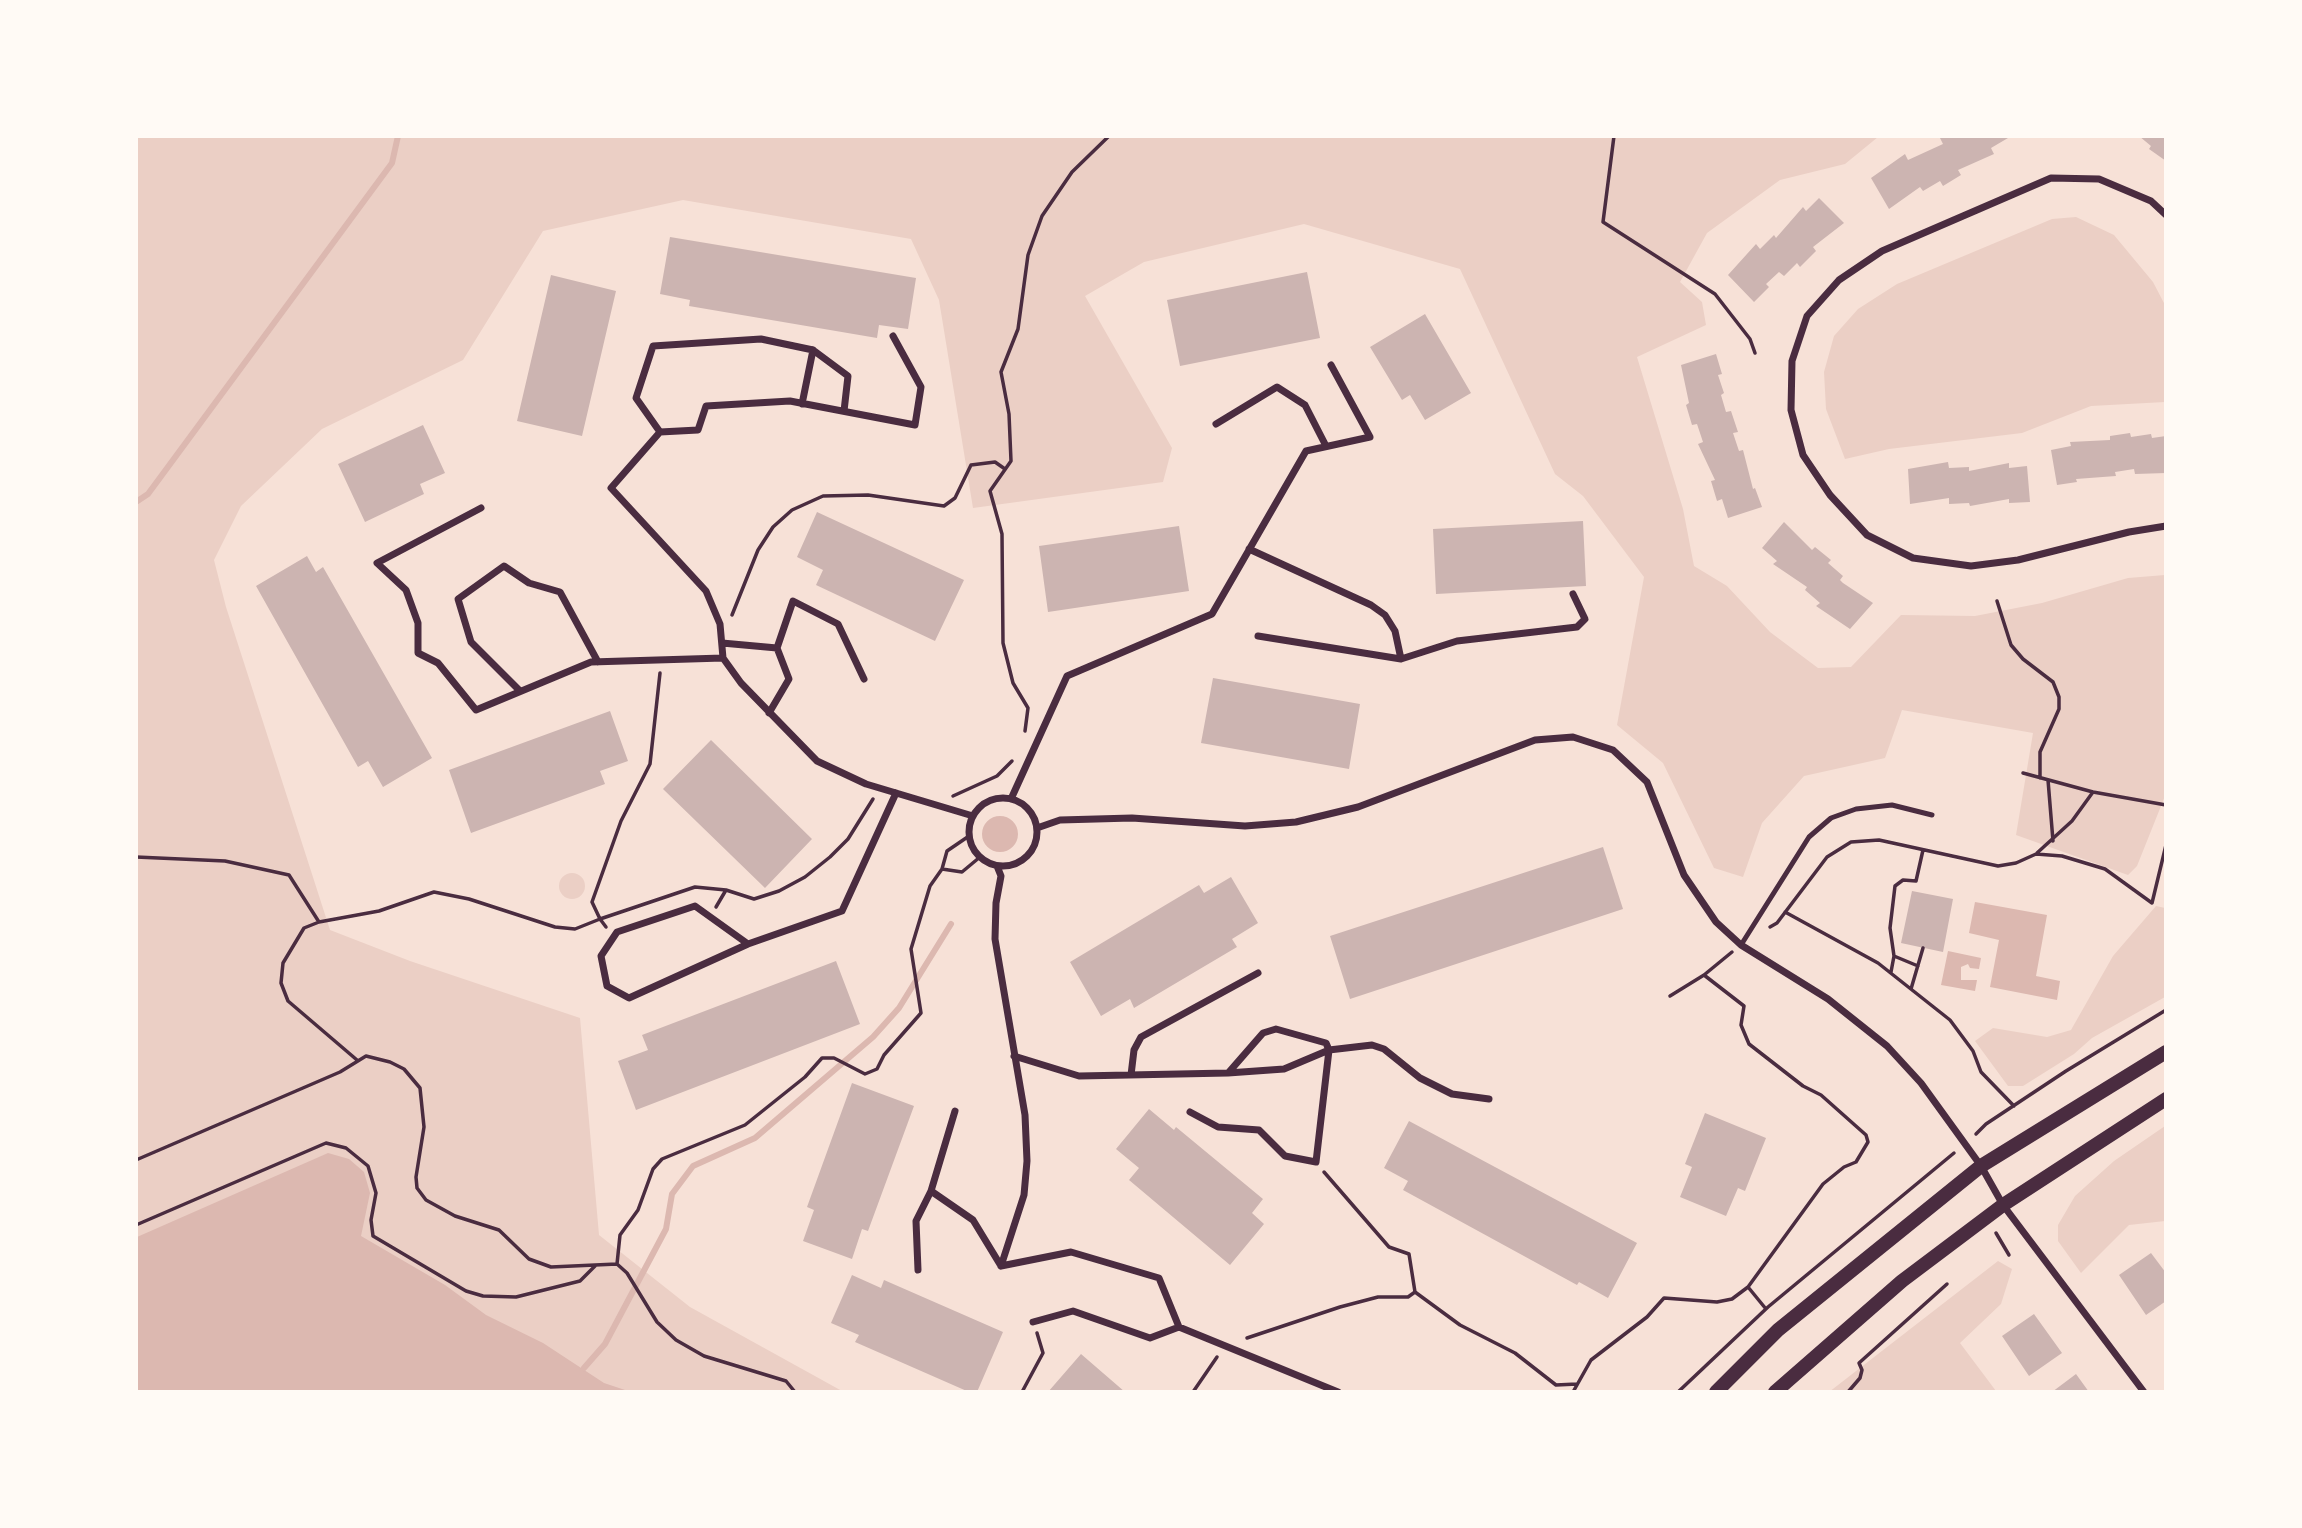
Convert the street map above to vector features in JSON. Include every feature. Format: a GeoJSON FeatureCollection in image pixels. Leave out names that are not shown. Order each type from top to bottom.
{"type":"FeatureCollection","features":[{"type":"Feature","properties":{"kind":"main road"},"geometry":{"type":"LineString","coordinates":[[1716,1391],[1778,1330],[1981,1166],[2165,1052]]}},
{"type":"Feature","properties":{"kind":"main road"},"geometry":{"type":"LineString","coordinates":[[1775,1391],[1902,1281],[2003,1205],[2165,1099]]}},
{"type":"Feature","properties":{"kind":"street"},"geometry":{"type":"LineString","coordinates":[[2165,215],[2151,201],[2099,179],[2051,178],[1882,251],[1839,280],[1807,316],[1792,360],[1791,410],[1803,454],[1829,495],[1867,535],[1913,558],[1971,566],[2018,560],[2129,532],[2165,526]]}},
{"type":"Feature","properties":{"kind":"street"},"geometry":{"type":"LineString","coordinates":[[893,335],[921,387],[915,425],[790,401],[705,406],[698,430],[660,432],[611,488],[706,591],[720,623],[723,658],[769,713],[817,761],[877,787],[973,817]]}},
{"type":"Feature","properties":{"kind":"street"},"geometry":{"type":"LineString","coordinates":[[660,432],[636,398],[653,346],[761,339],[813,350],[848,376],[844,411]]}},
{"type":"Feature","properties":{"kind":"street"},"geometry":{"type":"LineString","coordinates":[[802,404],[813,350]]}},
{"type":"Feature","properties":{"kind":"street"},"geometry":{"type":"LineString","coordinates":[[1011,799],[1067,676],[1212,614],[1306,451],[1370,437],[1331,365]]}},
{"type":"Feature","properties":{"kind":"street"},"geometry":{"type":"LineString","coordinates":[[1216,424],[1276,387],[1305,405],[1326,446]]}},
{"type":"Feature","properties":{"kind":"street"},"geometry":{"type":"LineString","coordinates":[[481,508],[377,563],[406,590],[418,623],[418,653],[438,663],[477,710],[598,662],[723,658]]}},
{"type":"Feature","properties":{"kind":"street"},"geometry":{"type":"LineString","coordinates":[[1249,550],[1371,605],[1385,615],[1395,631],[1401,659]]}},
{"type":"Feature","properties":{"kind":"street"},"geometry":{"type":"LineString","coordinates":[[520,691],[471,642],[458,599],[504,566],[529,583],[559,592],[598,662]]}},
{"type":"Feature","properties":{"kind":"street"},"geometry":{"type":"LineString","coordinates":[[1258,636],[1401,659],[1457,641],[1577,626],[1585,619],[1573,594]]}},
{"type":"Feature","properties":{"kind":"street"},"geometry":{"type":"LineString","coordinates":[[769,713],[789,679],[776,648],[793,601],[838,624],[863,679]]}},
{"type":"Feature","properties":{"kind":"street"},"geometry":{"type":"LineString","coordinates":[[722,643],[776,648]]}},
{"type":"Feature","properties":{"kind":"street"},"geometry":{"type":"LineString","coordinates":[[1037,828],[1060,820],[1120,818],[1245,825],[1296,822],[1358,807],[1535,740],[1573,737],[1613,750],[1626,759],[1647,782],[1679,865],[1697,898],[1716,922],[1741,945],[1828,999],[1879,1038],[1921,1083],[1981,1166],[2003,1205],[2144,1391]]}},
{"type":"Feature","properties":{"kind":"street"},"geometry":{"type":"LineString","coordinates":[[748,944],[695,906],[617,932],[601,956],[607,986],[629,998],[748,944],[842,911],[896,793]]}},
{"type":"Feature","properties":{"kind":"street"},"geometry":{"type":"LineString","coordinates":[[1011,799],[1029,809],[1037,828],[1037,839],[1027,857],[1007,866],[997,866],[980,857],[969,836],[973,817],[990,800],[1011,799]]}},
{"type":"Feature","properties":{"kind":"street"},"geometry":{"type":"LineString","coordinates":[[997,866],[1001,876],[996,903],[995,939],[1025,1115],[1027,1161],[1024,1195],[1001,1266]]}},
{"type":"Feature","properties":{"kind":"street"},"geometry":{"type":"LineString","coordinates":[[1131,1075],[1134,1050],[1142,1037],[1258,973]]}},
{"type":"Feature","properties":{"kind":"street"},"geometry":{"type":"LineString","coordinates":[[1190,1112],[1218,1127],[1259,1130],[1285,1156],[1316,1162],[1329,1050],[1326,1043],[1276,1029],[1263,1033],[1241,1062],[1228,1073]]}},
{"type":"Feature","properties":{"kind":"street"},"geometry":{"type":"LineString","coordinates":[[1014,1056],[1079,1076],[1228,1073],[1284,1069],[1329,1050],[1372,1045],[1384,1049],[1420,1078],[1452,1094],[1489,1099]]}},
{"type":"Feature","properties":{"kind":"street"},"geometry":{"type":"LineString","coordinates":[[918,1270],[916,1221],[931,1191],[956,1111]]}},
{"type":"Feature","properties":{"kind":"street"},"geometry":{"type":"LineString","coordinates":[[931,1191],[973,1220],[1001,1266]]}},
{"type":"Feature","properties":{"kind":"street"},"geometry":{"type":"LineString","coordinates":[[1001,1266],[1071,1252],[1159,1278],[1180,1327]]}},
{"type":"Feature","properties":{"kind":"street"},"geometry":{"type":"LineString","coordinates":[[1033,1322],[1073,1311],[1150,1338],[1180,1327],[1338,1391]]}},
{"type":"Feature","properties":{"kind":"lane"},"geometry":{"type":"LineString","coordinates":[[1741,945],[1809,837],[1831,818],[1856,809],[1892,805],[1931,815]]}},
{"type":"Feature","properties":{"kind":"path"},"geometry":{"type":"LineString","coordinates":[[1021,741],[1028,708],[1013,683],[1003,643],[1002,534],[990,491],[1011,461],[1009,414],[1001,372],[1018,329],[1028,255],[1042,216],[1072,172],[1109,136]]}},
{"type":"Feature","properties":{"kind":"path"},"geometry":{"type":"LineString","coordinates":[[1614,136],[1603,222],[1715,295],[1750,339],[1755,353]]}},
{"type":"Feature","properties":{"kind":"path"},"geometry":{"type":"LineString","coordinates":[[720,623],[732,614],[738,605],[758,550],[773,527],[792,510],[823,496],[867,495],[944,506],[955,498],[971,465],[995,462],[1005,469]]}},
{"type":"Feature","properties":{"kind":"path"},"geometry":{"type":"LineString","coordinates":[[1997,601],[2011,645],[2023,659],[2053,682],[2059,697],[2059,709],[2040,752],[2040,778]]}},
{"type":"Feature","properties":{"kind":"path"},"geometry":{"type":"LineString","coordinates":[[613,937],[600,919],[592,901],[621,821],[650,764],[656,736],[661,662]]}},
{"type":"Feature","properties":{"kind":"path"},"geometry":{"type":"LineString","coordinates":[[944,807],[950,798],[997,776],[1014,759]]}},
{"type":"Feature","properties":{"kind":"path"},"geometry":{"type":"LineString","coordinates":[[2023,774],[2094,792],[2164,805]]}},
{"type":"Feature","properties":{"kind":"path"},"geometry":{"type":"LineString","coordinates":[[2048,779],[2053,841]]}},
{"type":"Feature","properties":{"kind":"path"},"geometry":{"type":"LineString","coordinates":[[357,1060],[288,1001],[281,983],[283,963],[304,928],[319,922],[379,911],[434,892],[469,899],[555,927],[575,929],[695,887],[726,890],[754,899],[779,891],[805,877],[848,839],[869,807],[877,787]]}},
{"type":"Feature","properties":{"kind":"path"},"geometry":{"type":"LineString","coordinates":[[1768,928],[1785,912],[1827,857],[1851,842],[1879,840],[1998,866],[2016,863],[2036,854],[2053,841],[2094,792]]}},
{"type":"Feature","properties":{"kind":"path"},"geometry":{"type":"LineString","coordinates":[[617,1264],[620,1235],[638,1209],[653,1169],[662,1159],[745,1125],[805,1077],[822,1058],[834,1058],[865,1073],[877,1069],[884,1055],[921,1013],[914,972],[913,937],[930,886],[942,869],[947,851],[969,836]]}},
{"type":"Feature","properties":{"kind":"path"},"geometry":{"type":"LineString","coordinates":[[2036,854],[2062,856],[2105,869],[2154,903],[2165,845]]}},
{"type":"Feature","properties":{"kind":"path"},"geometry":{"type":"LineString","coordinates":[[1891,972],[1894,956],[1890,928],[1895,886],[1903,880],[1916,881],[1923,850]]}},
{"type":"Feature","properties":{"kind":"path"},"geometry":{"type":"LineString","coordinates":[[136,857],[225,861],[289,876],[319,922]]}},
{"type":"Feature","properties":{"kind":"path"},"geometry":{"type":"LineString","coordinates":[[942,869],[962,872],[980,857]]}},
{"type":"Feature","properties":{"kind":"path"},"geometry":{"type":"LineString","coordinates":[[1785,912],[1891,972],[1959,1030],[1973,1051],[1981,1072],[2014,1105]]}},
{"type":"Feature","properties":{"kind":"path"},"geometry":{"type":"LineString","coordinates":[[1670,996],[1704,975],[1741,945]]}},
{"type":"Feature","properties":{"kind":"path"},"geometry":{"type":"LineString","coordinates":[[1911,989],[1923,948]]}},
{"type":"Feature","properties":{"kind":"path"},"geometry":{"type":"LineString","coordinates":[[1894,956],[1918,966]]}},
{"type":"Feature","properties":{"kind":"path"},"geometry":{"type":"LineString","coordinates":[[1573,1391],[1591,1360],[1647,1317],[1664,1297],[1717,1302],[1732,1299],[1749,1288],[1823,1184],[1844,1167],[1856,1162],[1868,1142],[1866,1135],[1821,1095],[1803,1086],[1749,1044],[1741,1025],[1744,1006],[1704,975]]}},
{"type":"Feature","properties":{"kind":"path"},"geometry":{"type":"LineString","coordinates":[[1678,1391],[1764,1307],[1986,1124],[2165,1010]]}},
{"type":"Feature","properties":{"kind":"path"},"geometry":{"type":"LineString","coordinates":[[136,1160],[340,1073],[366,1056],[390,1062],[404,1069],[420,1088],[424,1127],[416,1177],[417,1188],[426,1200],[455,1216],[499,1230],[529,1259],[551,1267],[617,1264],[627,1273],[657,1322],[676,1340],[695,1351],[786,1381],[795,1391]]}},
{"type":"Feature","properties":{"kind":"path"},"geometry":{"type":"LineString","coordinates":[[136,1225],[326,1143],[346,1147],[368,1166],[376,1193],[371,1220],[373,1236],[467,1290],[483,1296],[516,1297],[580,1281],[596,1265]]}},
{"type":"Feature","properties":{"kind":"path"},"geometry":{"type":"LineString","coordinates":[[1316,1162],[1367,1226],[1389,1247],[1409,1254],[1415,1292],[1460,1325],[1515,1353],[1556,1385],[1577,1384]]}},
{"type":"Feature","properties":{"kind":"path"},"geometry":{"type":"LineString","coordinates":[[1848,1391],[1860,1378],[1862,1370],[1859,1363],[1947,1284]]}},
{"type":"Feature","properties":{"kind":"path"},"geometry":{"type":"LineString","coordinates":[[1749,1288],[1764,1307]]}},
{"type":"Feature","properties":{"kind":"path"},"geometry":{"type":"LineString","coordinates":[[1194,1391],[1227,1347],[1268,1330],[1340,1307],[1378,1297],[1408,1297],[1415,1292]]}},
{"type":"Feature","properties":{"kind":"path"},"geometry":{"type":"LineString","coordinates":[[1022,1391],[1043,1353],[1033,1322]]}},
{"type":"Feature","properties":{"kind":"shaded area"},"geometry":{"type":"Polygon","coordinates":[[[137,137],[1878,137],[1845,164],[1780,180],[1707,233],[1680,282],[1702,302],[1706,325],[1637,357],[1683,509],[1694,566],[1727,586],[1770,632],[1818,668],[1851,667],[1901,615],[1975,616],[2042,603],[2128,578],[2165,575],[2165,796],[2137,866],[2128,875],[2016,835],[2033,733],[1902,710],[1885,758],[1804,776],[1762,823],[1743,877],[1714,868],[1663,763],[1617,725],[1644,577],[1583,496],[1555,474],[1460,269],[1304,224],[1144,262],[1085,296],[1172,448],[1163,482],[973,508],[939,300],[911,239],[683,200],[543,231],[463,360],[322,429],[241,506],[214,560],[226,607],[330,930],[410,961],[580,1018],[599,1235],[690,1307],[842,1391],[137,1392],[137,137]]]}},
{"type":"Feature","properties":{"kind":"shaded area"},"geometry":{"type":"Polygon","coordinates":[[[2076,217],[2114,235],[2153,282],[2165,305],[2165,402],[2091,406],[2022,433],[1889,449],[1845,459],[1826,409],[1824,372],[1834,336],[1858,309],[1897,284],[2052,219],[2076,217]]]}},
{"type":"Feature","properties":{"kind":"shaded area"},"geometry":{"type":"Polygon","coordinates":[[[1000,816],[1013,821],[1018,834],[1013,847],[1000,852],[987,847],[982,834],[987,821],[1000,816]]]}},
{"type":"Feature","properties":{"kind":"shaded area"},"geometry":{"type":"Polygon","coordinates":[[[572,873],[581,877],[585,886],[581,895],[572,899],[563,895],[559,886],[563,877],[572,873]]]}},
{"type":"Feature","properties":{"kind":"shaded area"},"geometry":{"type":"Polygon","coordinates":[[[1975,902],[2047,915],[2036,976],[2060,981],[2057,1000],[1990,987],[1999,940],[1969,933],[1975,902]]]}},
{"type":"Feature","properties":{"kind":"shaded area"},"geometry":{"type":"Polygon","coordinates":[[[2156,906],[2165,908],[2165,997],[2092,1038],[2074,1054],[2023,1086],[2008,1086],[1975,1041],[1993,1028],[2047,1037],[2071,1030],[2113,956],[2156,906]]]}},
{"type":"Feature","properties":{"kind":"shaded area"},"geometry":{"type":"Polygon","coordinates":[[[1948,951],[1981,958],[1979,969],[1970,968],[1968,964],[1961,967],[1961,980],[1977,980],[1975,991],[1941,985],[1948,951]]]}},
{"type":"Feature","properties":{"kind":"shaded area"},"geometry":{"type":"Polygon","coordinates":[[[2165,1126],[2165,1221],[2129,1225],[2081,1273],[2058,1241],[2058,1225],[2075,1196],[2114,1161],[2165,1126]]]}},
{"type":"Feature","properties":{"kind":"shaded area"},"geometry":{"type":"Polygon","coordinates":[[[328,1153],[349,1159],[364,1172],[370,1193],[361,1236],[445,1285],[486,1315],[543,1343],[604,1383],[628,1391],[137,1391],[137,1237],[328,1153]]]}},
{"type":"Feature","properties":{"kind":"shaded area"},"geometry":{"type":"Polygon","coordinates":[[[1998,1261],[2012,1269],[2001,1304],[1960,1343],[1996,1391],[1829,1392],[1998,1261]]]}},
{"type":"Feature","properties":{"kind":"building"},"geometry":{"type":"Polygon","coordinates":[[[2139,136],[2166,136],[2166,161],[2149,149],[2151,146],[2139,136]]]}},
{"type":"Feature","properties":{"kind":"building"},"geometry":{"type":"Polygon","coordinates":[[[1940,138],[2008,138],[1991,148],[1994,154],[1958,170],[1961,175],[1943,186],[1940,181],[1923,191],[1920,187],[1889,209],[1871,178],[1905,154],[1908,160],[1943,144],[1940,138]]]}},
{"type":"Feature","properties":{"kind":"building"},"geometry":{"type":"Polygon","coordinates":[[[1819,198],[1844,223],[1813,247],[1816,251],[1800,267],[1797,263],[1784,276],[1779,272],[1766,284],[1769,287],[1754,302],[1728,275],[1756,244],[1760,249],[1774,235],[1776,238],[1803,207],[1806,211],[1819,198]]]}},
{"type":"Feature","properties":{"kind":"building"},"geometry":{"type":"Polygon","coordinates":[[[670,237],[916,278],[908,329],[879,325],[877,338],[689,306],[690,300],[660,294],[670,237]]]}},
{"type":"Feature","properties":{"kind":"building"},"geometry":{"type":"Polygon","coordinates":[[[1307,272],[1320,338],[1180,366],[1167,300],[1307,272]]]}},
{"type":"Feature","properties":{"kind":"building"},"geometry":{"type":"Polygon","coordinates":[[[551,275],[616,291],[582,436],[517,421],[551,275]]]}},
{"type":"Feature","properties":{"kind":"building"},"geometry":{"type":"Polygon","coordinates":[[[1425,314],[1471,393],[1425,420],[1410,395],[1402,400],[1370,347],[1425,314]]]}},
{"type":"Feature","properties":{"kind":"building"},"geometry":{"type":"Polygon","coordinates":[[[1716,354],[1722,374],[1718,375],[1726,412],[1731,411],[1738,432],[1733,433],[1739,451],[1743,450],[1753,489],[1755,488],[1762,507],[1728,518],[1722,499],[1717,501],[1711,481],[1715,480],[1698,444],[1703,442],[1697,424],[1692,425],[1686,405],[1689,403],[1681,365],[1716,354]]]}},
{"type":"Feature","properties":{"kind":"building"},"geometry":{"type":"Polygon","coordinates":[[[423,425],[445,473],[420,484],[424,494],[365,522],[338,464],[423,425]]]}},
{"type":"Feature","properties":{"kind":"building"},"geometry":{"type":"Polygon","coordinates":[[[2130,433],[2131,437],[2151,434],[2152,438],[2166,436],[2166,473],[2135,474],[2134,469],[2115,472],[2116,476],[2076,479],[2077,482],[2057,485],[2051,450],[2071,446],[2070,442],[2110,440],[2110,436],[2130,433]]]}},
{"type":"Feature","properties":{"kind":"building"},"geometry":{"type":"Polygon","coordinates":[[[1948,462],[1949,468],[1969,467],[1969,471],[2009,463],[2009,468],[2027,466],[2030,502],[2009,503],[2009,499],[1970,506],[1969,503],[1949,504],[1949,498],[1910,504],[1908,469],[1948,462]]]}},
{"type":"Feature","properties":{"kind":"building"},"geometry":{"type":"Polygon","coordinates":[[[817,512],[964,580],[935,641],[816,585],[823,570],[797,557],[817,512]]]}},
{"type":"Feature","properties":{"kind":"building"},"geometry":{"type":"Polygon","coordinates":[[[1583,521],[1586,586],[1436,594],[1433,529],[1583,521]]]}},
{"type":"Feature","properties":{"kind":"building"},"geometry":{"type":"Polygon","coordinates":[[[1784,522],[1812,550],[1815,547],[1831,560],[1828,563],[1843,576],[1840,580],[1843,583],[1873,603],[1850,629],[1816,606],[1820,603],[1805,590],[1807,587],[1773,564],[1777,561],[1762,548],[1784,522]]]}},
{"type":"Feature","properties":{"kind":"building"},"geometry":{"type":"Polygon","coordinates":[[[1179,526],[1189,591],[1048,612],[1039,546],[1179,526]]]}},
{"type":"Feature","properties":{"kind":"building"},"geometry":{"type":"Polygon","coordinates":[[[307,556],[316,572],[323,567],[432,758],[383,787],[368,761],[358,767],[256,586],[307,556]]]}},
{"type":"Feature","properties":{"kind":"building"},"geometry":{"type":"Polygon","coordinates":[[[1213,678],[1360,704],[1349,769],[1201,743],[1213,678]]]}},
{"type":"Feature","properties":{"kind":"building"},"geometry":{"type":"Polygon","coordinates":[[[610,711],[628,761],[600,771],[605,784],[471,833],[449,770],[610,711]]]}},
{"type":"Feature","properties":{"kind":"building"},"geometry":{"type":"Polygon","coordinates":[[[711,740],[812,839],[765,888],[663,789],[711,740]]]}},
{"type":"Feature","properties":{"kind":"building"},"geometry":{"type":"Polygon","coordinates":[[[1603,847],[1623,909],[1350,999],[1330,936],[1603,847]]]}},
{"type":"Feature","properties":{"kind":"building"},"geometry":{"type":"Polygon","coordinates":[[[1231,877],[1258,923],[1232,939],[1237,947],[1134,1008],[1130,999],[1101,1016],[1070,962],[1199,885],[1204,893],[1231,877]]]}},
{"type":"Feature","properties":{"kind":"building"},"geometry":{"type":"Polygon","coordinates":[[[1912,891],[1953,899],[1943,952],[1901,943],[1912,891]]]}},
{"type":"Feature","properties":{"kind":"building"},"geometry":{"type":"Polygon","coordinates":[[[836,961],[860,1024],[636,1110],[618,1061],[648,1050],[642,1035],[836,961]]]}},
{"type":"Feature","properties":{"kind":"building"},"geometry":{"type":"Polygon","coordinates":[[[852,1083],[914,1106],[868,1231],[862,1229],[852,1259],[803,1241],[814,1210],[807,1207],[852,1083]]]}},
{"type":"Feature","properties":{"kind":"building"},"geometry":{"type":"Polygon","coordinates":[[[1149,1109],[1174,1130],[1176,1127],[1263,1199],[1252,1213],[1264,1224],[1230,1265],[1129,1180],[1139,1168],[1116,1149],[1149,1109]]]}},
{"type":"Feature","properties":{"kind":"building"},"geometry":{"type":"Polygon","coordinates":[[[1705,1113],[1766,1138],[1745,1191],[1738,1188],[1726,1216],[1680,1197],[1692,1167],[1685,1164],[1705,1113]]]}},
{"type":"Feature","properties":{"kind":"building"},"geometry":{"type":"Polygon","coordinates":[[[1409,1121],[1637,1243],[1608,1298],[1579,1282],[1577,1285],[1403,1190],[1408,1181],[1384,1168],[1409,1121]]]}},
{"type":"Feature","properties":{"kind":"building"},"geometry":{"type":"Polygon","coordinates":[[[2151,1253],[2166,1273],[2166,1301],[2146,1315],[2119,1275],[2151,1253]]]}},
{"type":"Feature","properties":{"kind":"building"},"geometry":{"type":"Polygon","coordinates":[[[852,1275],[881,1288],[884,1280],[1003,1332],[977,1392],[969,1392],[855,1342],[859,1335],[831,1323],[852,1275]]]}},
{"type":"Feature","properties":{"kind":"building"},"geometry":{"type":"Polygon","coordinates":[[[2034,1314],[2062,1353],[2029,1376],[2002,1336],[2034,1314]]]}},
{"type":"Feature","properties":{"kind":"building"},"geometry":{"type":"Polygon","coordinates":[[[1081,1354],[1125,1392],[1048,1392],[1081,1354]]]}},
{"type":"Feature","properties":{"kind":"building"},"geometry":{"type":"Polygon","coordinates":[[[2076,1374],[2089,1392],[2052,1392],[2076,1374]]]}},
{"type":"Feature","properties":{"kind":"waterway"},"geometry":{"type":"LineString","coordinates":[[136,502],[148,494],[392,163],[398,136]]}},
{"type":"Feature","properties":{"kind":"waterway"},"geometry":{"type":"LineString","coordinates":[[584,1368],[605,1344],[666,1229],[672,1194],[693,1166],[755,1138],[873,1037],[899,1008],[951,924]]}}]}
